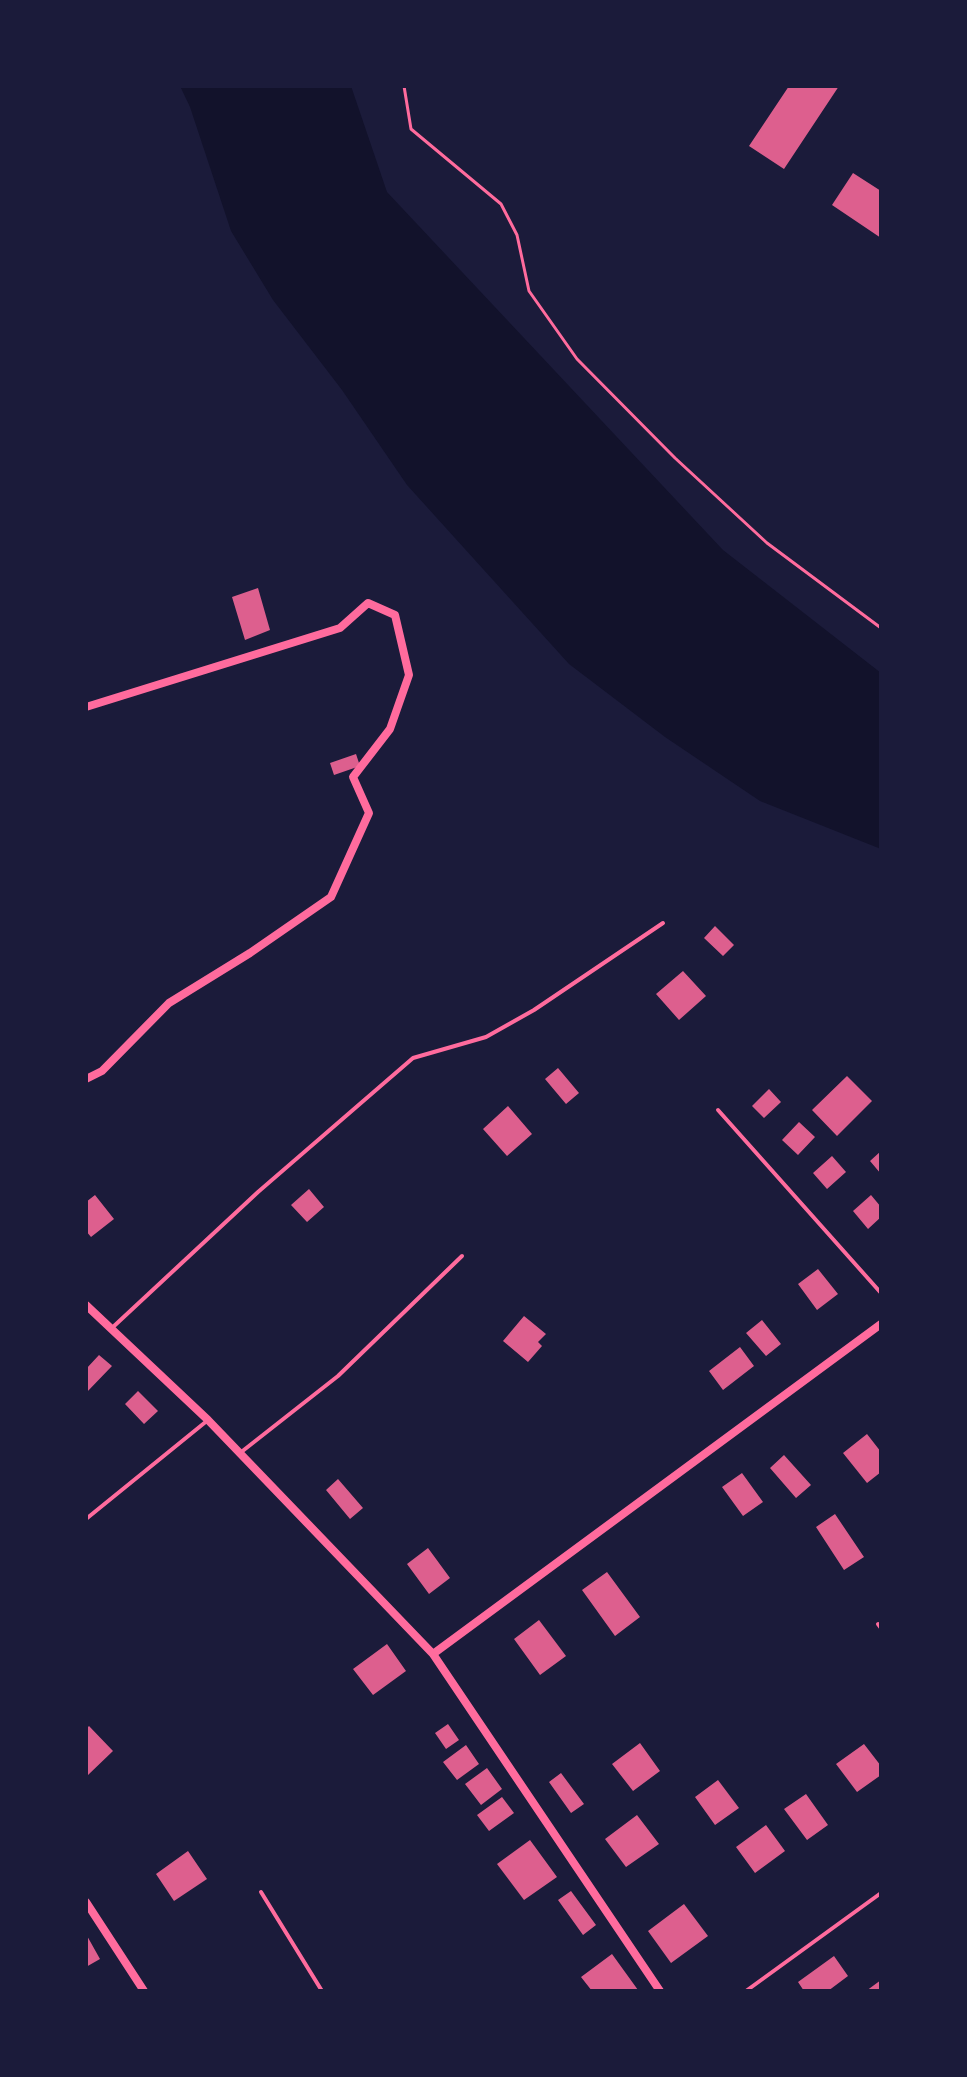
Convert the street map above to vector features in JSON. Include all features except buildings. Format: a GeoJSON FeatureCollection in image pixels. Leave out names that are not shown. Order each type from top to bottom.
{"type":"FeatureCollection","features":[{"type":"Feature","properties":{"kind":"street"},"geometry":{"type":"LineString","coordinates":[[86,707],[340,628],[368,603],[395,615],[409,675],[390,729],[353,777],[369,813],[331,897],[250,953],[169,1003],[102,1071],[86,1079]]}},
{"type":"Feature","properties":{"kind":"street"},"geometry":{"type":"LineString","coordinates":[[86,1305],[208,1420],[433,1654],[660,1991]]}},
{"type":"Feature","properties":{"kind":"street"},"geometry":{"type":"LineString","coordinates":[[433,1654],[881,1324]]}},
{"type":"Feature","properties":{"kind":"street"},"geometry":{"type":"LineString","coordinates":[[86,1902],[144,1991]]}},
{"type":"Feature","properties":{"kind":"lane"},"geometry":{"type":"LineString","coordinates":[[111,1329],[258,1192],[413,1058],[486,1037],[534,1010],[663,923]]}},
{"type":"Feature","properties":{"kind":"lane"},"geometry":{"type":"LineString","coordinates":[[718,1110],[881,1293]]}},
{"type":"Feature","properties":{"kind":"lane"},"geometry":{"type":"LineString","coordinates":[[240,1453],[338,1376],[462,1256]]}},
{"type":"Feature","properties":{"kind":"lane"},"geometry":{"type":"LineString","coordinates":[[86,1519],[208,1420]]}},
{"type":"Feature","properties":{"kind":"lane"},"geometry":{"type":"LineString","coordinates":[[261,1892],[322,1991]]}},
{"type":"Feature","properties":{"kind":"lane"},"geometry":{"type":"LineString","coordinates":[[746,1991],[881,1893]]}},
{"type":"Feature","properties":{"kind":"path"},"geometry":{"type":"LineString","coordinates":[[404,86],[411,129],[501,204],[517,235],[529,291],[577,359],[675,458],[767,543],[881,628]]}},
{"type":"Feature","properties":{"kind":"shaded area"},"geometry":{"type":"Polygon","coordinates":[[[180,86],[351,86],[387,192],[723,550],[881,673],[881,849],[760,801],[665,737],[569,664],[407,485],[342,390],[273,300],[231,231],[190,107],[180,86]]]}}]}
